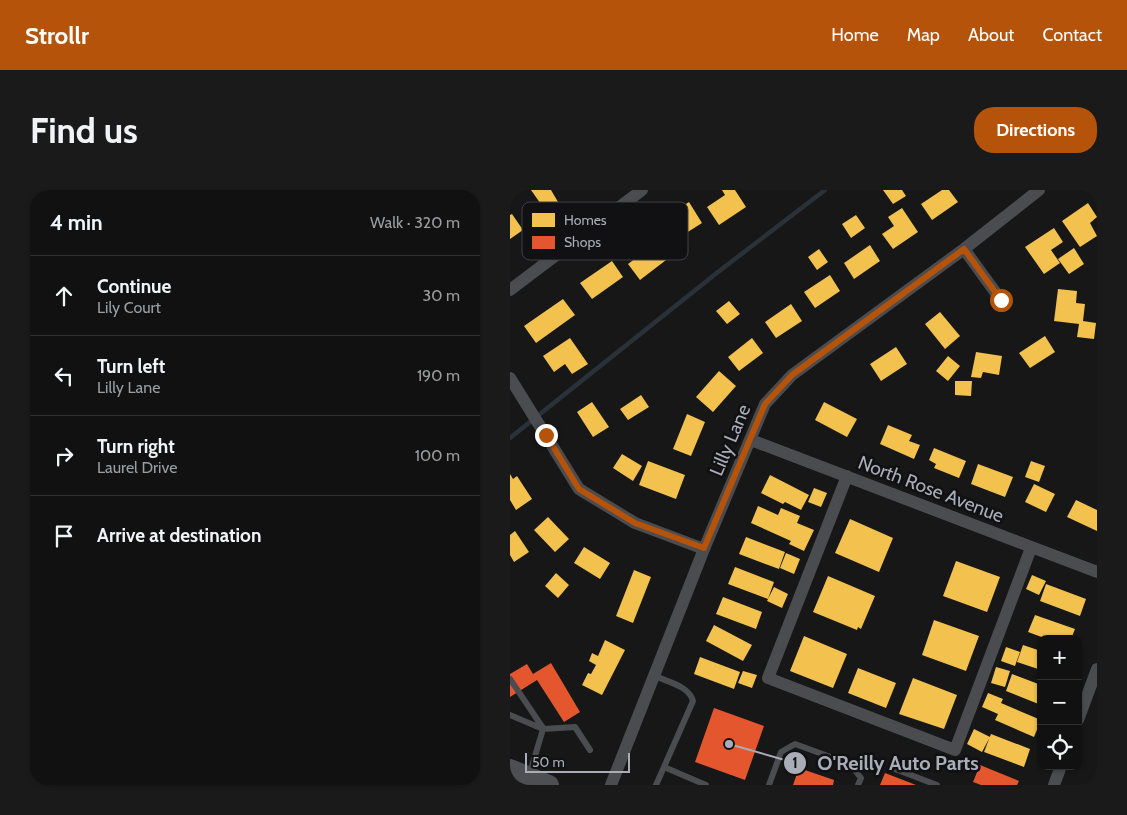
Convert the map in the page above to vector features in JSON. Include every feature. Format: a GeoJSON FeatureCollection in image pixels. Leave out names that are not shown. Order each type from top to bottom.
{"type":"FeatureCollection","features":[{"type":"Feature","properties":{"kind":"main road"},"geometry":{"type":"LineString","coordinates":[[510,769],[549,785]]}},
{"type":"Feature","properties":{"kind":"street"},"geometry":{"type":"LineString","coordinates":[[626,202],[642,190]]}},
{"type":"Feature","properties":{"kind":"street","name":"Lilly Lane"},"geometry":{"type":"LineString","coordinates":[[611,785],[704,548],[765,404],[792,375],[964,249],[1039,190]]}},
{"type":"Feature","properties":{"kind":"street"},"geometry":{"type":"LineString","coordinates":[[964,249],[1001,300]]}},
{"type":"Feature","properties":{"kind":"street"},"geometry":{"type":"LineString","coordinates":[[510,290],[550,260]]}},
{"type":"Feature","properties":{"kind":"street"},"geometry":{"type":"LineString","coordinates":[[510,378],[579,489],[635,523],[704,548]]}},
{"type":"Feature","properties":{"kind":"street","name":"North Rose Avenue"},"geometry":{"type":"LineString","coordinates":[[751,440],[1097,572]]}},
{"type":"Feature","properties":{"kind":"street"},"geometry":{"type":"LineString","coordinates":[[847,476],[768,678],[955,750],[1031,548]]}},
{"type":"Feature","properties":{"kind":"street"},"geometry":{"type":"LineString","coordinates":[[1082,712],[1094,687],[1097,669]]}},
{"type":"Feature","properties":{"kind":"street"},"geometry":{"type":"LineString","coordinates":[[1054,785],[1060,770]]}},
{"type":"Feature","properties":{"kind":"lane"},"geometry":{"type":"LineString","coordinates":[[655,676],[686,690],[691,694],[693,701],[656,785]]}},
{"type":"Feature","properties":{"kind":"lane"},"geometry":{"type":"LineString","coordinates":[[510,679],[543,729],[529,777]]}},
{"type":"Feature","properties":{"kind":"lane"},"geometry":{"type":"LineString","coordinates":[[510,715],[543,729],[575,727],[590,750]]}},
{"type":"Feature","properties":{"kind":"lane"},"geometry":{"type":"LineString","coordinates":[[769,785],[781,752],[794,744],[850,764],[861,778],[858,785]]}},
{"type":"Feature","properties":{"kind":"lane"},"geometry":{"type":"LineString","coordinates":[[664,767],[706,785]]}},
{"type":"Feature","properties":{"kind":"lane"},"geometry":{"type":"LineString","coordinates":[[895,769],[937,785]]}},
{"type":"Feature","properties":{"kind":"building: Homes"},"geometry":{"type":"Polygon","coordinates":[[[531,190],[551,190],[558,202],[539,202],[531,190]]]}},
{"type":"Feature","properties":{"kind":"building: Homes"},"geometry":{"type":"Polygon","coordinates":[[[722,190],[735,190],[746,207],[719,225],[707,207],[725,195],[722,190]]]}},
{"type":"Feature","properties":{"kind":"building: Homes"},"geometry":{"type":"Polygon","coordinates":[[[883,190],[902,190],[906,196],[893,204],[883,190]]]}},
{"type":"Feature","properties":{"kind":"building: Homes"},"geometry":{"type":"Polygon","coordinates":[[[942,190],[949,190],[958,202],[932,220],[921,204],[942,190]]]}},
{"type":"Feature","properties":{"kind":"building: Homes"},"geometry":{"type":"Polygon","coordinates":[[[688,203],[702,223],[688,232],[688,203]]]}},
{"type":"Feature","properties":{"kind":"building: Homes"},"geometry":{"type":"Polygon","coordinates":[[[1088,203],[1097,217],[1090,223],[1097,236],[1080,247],[1062,221],[1088,203]]]}},
{"type":"Feature","properties":{"kind":"building: Homes"},"geometry":{"type":"Polygon","coordinates":[[[902,208],[918,232],[893,249],[882,234],[894,226],[888,217],[902,208]]]}},
{"type":"Feature","properties":{"kind":"building: Homes"},"geometry":{"type":"Polygon","coordinates":[[[512,214],[522,231],[510,239],[510,215],[512,214]]]}},
{"type":"Feature","properties":{"kind":"building: Homes"},"geometry":{"type":"Polygon","coordinates":[[[856,215],[865,228],[851,238],[842,224],[856,215]]]}},
{"type":"Feature","properties":{"kind":"building: Homes"},"geometry":{"type":"Polygon","coordinates":[[[1054,228],[1063,242],[1051,250],[1060,263],[1044,274],[1025,247],[1054,228]]]}},
{"type":"Feature","properties":{"kind":"building: Homes"},"geometry":{"type":"Polygon","coordinates":[[[870,245],[880,261],[854,279],[844,263],[870,245]]]}},
{"type":"Feature","properties":{"kind":"building: Homes"},"geometry":{"type":"Polygon","coordinates":[[[1074,248],[1084,264],[1069,274],[1058,259],[1074,248]]]}},
{"type":"Feature","properties":{"kind":"building: Homes"},"geometry":{"type":"Polygon","coordinates":[[[819,249],[828,262],[817,270],[808,257],[819,249]]]}},
{"type":"Feature","properties":{"kind":"building: Homes"},"geometry":{"type":"Polygon","coordinates":[[[633,260],[666,260],[640,280],[628,264],[633,260]]]}},
{"type":"Feature","properties":{"kind":"building: Homes"},"geometry":{"type":"Polygon","coordinates":[[[612,261],[623,277],[592,299],[580,283],[612,261]]]}},
{"type":"Feature","properties":{"kind":"building: Homes"},"geometry":{"type":"Polygon","coordinates":[[[830,275],[840,291],[815,308],[804,292],[830,275]]]}},
{"type":"Feature","properties":{"kind":"building: Homes"},"geometry":{"type":"Polygon","coordinates":[[[1058,289],[1077,291],[1076,303],[1085,304],[1083,321],[1096,323],[1094,339],[1077,337],[1079,324],[1054,321],[1058,289]]]}},
{"type":"Feature","properties":{"kind":"building: Homes"},"geometry":{"type":"Polygon","coordinates":[[[563,299],[575,315],[536,343],[524,326],[563,299]]]}},
{"type":"Feature","properties":{"kind":"building: Homes"},"geometry":{"type":"Polygon","coordinates":[[[729,301],[740,314],[727,324],[716,311],[729,301]]]}},
{"type":"Feature","properties":{"kind":"building: Homes"},"geometry":{"type":"Polygon","coordinates":[[[791,304],[802,321],[776,338],[765,322],[791,304]]]}},
{"type":"Feature","properties":{"kind":"building: Homes"},"geometry":{"type":"Polygon","coordinates":[[[940,312],[960,336],[945,349],[925,324],[940,312]]]}},
{"type":"Feature","properties":{"kind":"building: Homes"},"geometry":{"type":"Polygon","coordinates":[[[1045,336],[1055,352],[1030,368],[1019,353],[1045,336]]]}},
{"type":"Feature","properties":{"kind":"building: Homes"},"geometry":{"type":"Polygon","coordinates":[[[570,338],[588,364],[572,374],[565,364],[554,372],[543,356],[570,338]]]}},
{"type":"Feature","properties":{"kind":"building: Homes"},"geometry":{"type":"Polygon","coordinates":[[[752,338],[763,353],[739,371],[728,357],[752,338]]]}},
{"type":"Feature","properties":{"kind":"building: Homes"},"geometry":{"type":"Polygon","coordinates":[[[896,347],[907,364],[881,381],[870,364],[896,347]]]}},
{"type":"Feature","properties":{"kind":"building: Homes"},"geometry":{"type":"Polygon","coordinates":[[[976,352],[1002,356],[999,375],[983,372],[981,378],[971,377],[976,352]]]}},
{"type":"Feature","properties":{"kind":"building: Homes"},"geometry":{"type":"Polygon","coordinates":[[[948,356],[960,366],[948,381],[936,371],[948,356]]]}},
{"type":"Feature","properties":{"kind":"building: Homes"},"geometry":{"type":"Polygon","coordinates":[[[719,371],[736,386],[713,412],[696,397],[719,371]]]}},
{"type":"Feature","properties":{"kind":"building: Homes"},"geometry":{"type":"Polygon","coordinates":[[[955,381],[972,381],[971,396],[955,395],[955,381]]]}},
{"type":"Feature","properties":{"kind":"building: Homes"},"geometry":{"type":"Polygon","coordinates":[[[641,395],[649,407],[628,420],[620,409],[641,395]]]}},
{"type":"Feature","properties":{"kind":"building: Homes"},"geometry":{"type":"Polygon","coordinates":[[[592,402],[609,427],[593,437],[577,412],[592,402]]]}},
{"type":"Feature","properties":{"kind":"building: Homes"},"geometry":{"type":"Polygon","coordinates":[[[824,402],[857,419],[847,437],[815,420],[824,402]]]}},
{"type":"Feature","properties":{"kind":"building: Homes"},"geometry":{"type":"Polygon","coordinates":[[[687,414],[705,422],[691,456],[673,449],[687,414]]]}},
{"type":"Feature","properties":{"kind":"building: Homes"},"geometry":{"type":"Polygon","coordinates":[[[888,425],[912,435],[909,441],[920,445],[914,459],[880,444],[888,425]]]}},
{"type":"Feature","properties":{"kind":"building: Homes"},"geometry":{"type":"Polygon","coordinates":[[[934,448],[966,461],[959,478],[934,468],[936,464],[929,460],[934,448]]]}},
{"type":"Feature","properties":{"kind":"building: Homes"},"geometry":{"type":"Polygon","coordinates":[[[622,454],[642,466],[633,481],[613,468],[622,454]]]}},
{"type":"Feature","properties":{"kind":"building: Homes"},"geometry":{"type":"Polygon","coordinates":[[[648,461],[685,475],[676,499],[639,485],[648,461]]]}},
{"type":"Feature","properties":{"kind":"building: Homes"},"geometry":{"type":"Polygon","coordinates":[[[1031,461],[1045,466],[1039,482],[1025,477],[1031,461]]]}},
{"type":"Feature","properties":{"kind":"building: Homes"},"geometry":{"type":"Polygon","coordinates":[[[978,464],[1013,477],[1005,497],[971,484],[978,464]]]}},
{"type":"Feature","properties":{"kind":"building: Homes"},"geometry":{"type":"Polygon","coordinates":[[[510,474],[513,479],[517,476],[532,499],[516,510],[510,500],[510,474]]]}},
{"type":"Feature","properties":{"kind":"building: Homes"},"geometry":{"type":"Polygon","coordinates":[[[770,475],[809,495],[801,510],[785,502],[783,504],[761,493],[770,475]]]}},
{"type":"Feature","properties":{"kind":"building: Homes"},"geometry":{"type":"Polygon","coordinates":[[[1034,484],[1055,494],[1046,512],[1025,502],[1034,484]]]}},
{"type":"Feature","properties":{"kind":"building: Homes"},"geometry":{"type":"Polygon","coordinates":[[[814,488],[827,493],[821,507],[808,502],[814,488]]]}},
{"type":"Feature","properties":{"kind":"building: Homes"},"geometry":{"type":"Polygon","coordinates":[[[1076,500],[1097,510],[1097,531],[1067,517],[1076,500]]]}},
{"type":"Feature","properties":{"kind":"building: Homes"},"geometry":{"type":"Polygon","coordinates":[[[758,506],[778,515],[781,508],[800,516],[797,523],[814,530],[804,551],[789,544],[791,541],[751,523],[758,506]]]}},
{"type":"Feature","properties":{"kind":"building: Homes"},"geometry":{"type":"Polygon","coordinates":[[[548,517],[569,539],[555,552],[534,530],[548,517]]]}},
{"type":"Feature","properties":{"kind":"building: Homes"},"geometry":{"type":"Polygon","coordinates":[[[850,519],[893,538],[879,572],[835,553],[850,519]]]}},
{"type":"Feature","properties":{"kind":"building: Homes"},"geometry":{"type":"Polygon","coordinates":[[[515,531],[529,552],[514,562],[510,555],[510,535],[515,531]]]}},
{"type":"Feature","properties":{"kind":"building: Homes"},"geometry":{"type":"Polygon","coordinates":[[[746,537],[785,552],[779,569],[739,554],[746,537]]]}},
{"type":"Feature","properties":{"kind":"building: Homes"},"geometry":{"type":"Polygon","coordinates":[[[584,547],[610,563],[600,579],[574,563],[584,547]]]}},
{"type":"Feature","properties":{"kind":"building: Homes"},"geometry":{"type":"Polygon","coordinates":[[[786,553],[800,559],[794,574],[780,568],[786,553]]]}},
{"type":"Feature","properties":{"kind":"building: Homes"},"geometry":{"type":"Polygon","coordinates":[[[956,561],[1000,577],[987,612],[943,596],[956,561]]]}},
{"type":"Feature","properties":{"kind":"building: Homes"},"geometry":{"type":"Polygon","coordinates":[[[735,567],[774,582],[768,599],[728,584],[735,567]]]}},
{"type":"Feature","properties":{"kind":"building: Homes"},"geometry":{"type":"Polygon","coordinates":[[[634,570],[651,577],[633,623],[616,616],[634,570]]]}},
{"type":"Feature","properties":{"kind":"building: Homes"},"geometry":{"type":"Polygon","coordinates":[[[556,573],[569,585],[558,598],[545,586],[556,573]]]}},
{"type":"Feature","properties":{"kind":"building: Homes"},"geometry":{"type":"Polygon","coordinates":[[[1032,575],[1046,581],[1039,595],[1026,589],[1032,575]]]}},
{"type":"Feature","properties":{"kind":"building: Homes"},"geometry":{"type":"Polygon","coordinates":[[[828,576],[875,596],[861,629],[858,627],[857,630],[813,612],[828,576]]]}},
{"type":"Feature","properties":{"kind":"building: Homes"},"geometry":{"type":"Polygon","coordinates":[[[1046,584],[1086,599],[1080,616],[1040,601],[1046,584]]]}},
{"type":"Feature","properties":{"kind":"building: Homes"},"geometry":{"type":"Polygon","coordinates":[[[774,587],[788,594],[782,608],[767,601],[774,587]]]}},
{"type":"Feature","properties":{"kind":"building: Homes"},"geometry":{"type":"Polygon","coordinates":[[[723,597],[762,612],[756,629],[716,614],[723,597]]]}},
{"type":"Feature","properties":{"kind":"building: Homes"},"geometry":{"type":"Polygon","coordinates":[[[1035,615],[1075,629],[1073,635],[1037,635],[1028,632],[1035,615]]]}},
{"type":"Feature","properties":{"kind":"building: Homes"},"geometry":{"type":"Polygon","coordinates":[[[934,620],[979,636],[966,671],[922,655],[934,620]]]}},
{"type":"Feature","properties":{"kind":"building: Homes"},"geometry":{"type":"Polygon","coordinates":[[[714,625],[752,645],[743,661],[706,641],[714,625]]]}},
{"type":"Feature","properties":{"kind":"building: Homes"},"geometry":{"type":"Polygon","coordinates":[[[804,636],[847,654],[833,688],[790,671],[804,636]]]}},
{"type":"Feature","properties":{"kind":"building: Homes"},"geometry":{"type":"Polygon","coordinates":[[[605,640],[625,650],[602,695],[582,685],[588,673],[591,674],[596,665],[589,661],[592,653],[598,656],[605,640]]]}},
{"type":"Feature","properties":{"kind":"building: Homes"},"geometry":{"type":"Polygon","coordinates":[[[1023,645],[1037,650],[1037,669],[1017,662],[1023,645]]]}},
{"type":"Feature","properties":{"kind":"building: Homes"},"geometry":{"type":"Polygon","coordinates":[[[1006,647],[1020,652],[1015,666],[1001,661],[1006,647]]]}},
{"type":"Feature","properties":{"kind":"building: Homes"},"geometry":{"type":"Polygon","coordinates":[[[700,657],[740,672],[734,689],[694,674],[700,657]]]}},
{"type":"Feature","properties":{"kind":"building: Homes"},"geometry":{"type":"Polygon","coordinates":[[[996,667],[1010,671],[1005,687],[991,683],[996,667]]]}},
{"type":"Feature","properties":{"kind":"building: Homes"},"geometry":{"type":"Polygon","coordinates":[[[858,668],[896,683],[886,708],[848,693],[858,668]]]}},
{"type":"Feature","properties":{"kind":"building: Homes"},"geometry":{"type":"Polygon","coordinates":[[[743,671],[757,675],[752,688],[738,683],[743,671]]]}},
{"type":"Feature","properties":{"kind":"building: Homes"},"geometry":{"type":"Polygon","coordinates":[[[1012,674],[1037,683],[1037,703],[1006,691],[1012,674]]]}},
{"type":"Feature","properties":{"kind":"building: Homes"},"geometry":{"type":"Polygon","coordinates":[[[913,678],[957,695],[944,729],[899,714],[913,678]]]}},
{"type":"Feature","properties":{"kind":"building: Homes"},"geometry":{"type":"Polygon","coordinates":[[[988,693],[1003,699],[1001,703],[1037,718],[1037,730],[1034,737],[995,720],[998,714],[982,707],[988,693]]]}},
{"type":"Feature","properties":{"kind":"building: Homes"},"geometry":{"type":"Polygon","coordinates":[[[974,729],[990,737],[982,752],[967,744],[974,729]]]}},
{"type":"Feature","properties":{"kind":"building: Homes"},"geometry":{"type":"Polygon","coordinates":[[[991,734],[1030,749],[1024,767],[984,752],[991,734]]]}},
{"type":"Feature","properties":{"kind":"building: Shops"},"geometry":{"type":"Polygon","coordinates":[[[551,663],[580,712],[564,722],[537,680],[510,697],[510,674],[527,664],[533,674],[551,663]]]}},
{"type":"Feature","properties":{"kind":"building: Shops"},"geometry":{"type":"Polygon","coordinates":[[[714,708],[764,726],[745,780],[695,762],[714,708]]]}},
{"type":"Feature","properties":{"kind":"building: Shops"},"geometry":{"type":"Polygon","coordinates":[[[980,765],[1019,781],[1017,785],[981,785],[973,782],[980,765]]]}},
{"type":"Feature","properties":{"kind":"building: Shops"},"geometry":{"type":"Polygon","coordinates":[[[799,768],[834,780],[833,785],[793,785],[799,768]]]}},
{"type":"Feature","properties":{"kind":"building: Shops"},"geometry":{"type":"Polygon","coordinates":[[[885,773],[916,785],[880,785],[885,773]]]}},
{"type":"Feature","properties":{"kind":"waterway"},"geometry":{"type":"LineString","coordinates":[[510,438],[718,272],[825,190]]}},
{"type":"Feature","properties":{"kind":"place","name":"O'Reilly Auto Parts"},"geometry":{"type":"Point","coordinates":[729,744]}},
{"type":"Feature","properties":{"kind":"route"},"geometry":{"type":"LineString","coordinates":[[546,435],[579,489],[635,523],[704,548],[765,404],[792,375],[964,249],[1001,300]]}}]}
